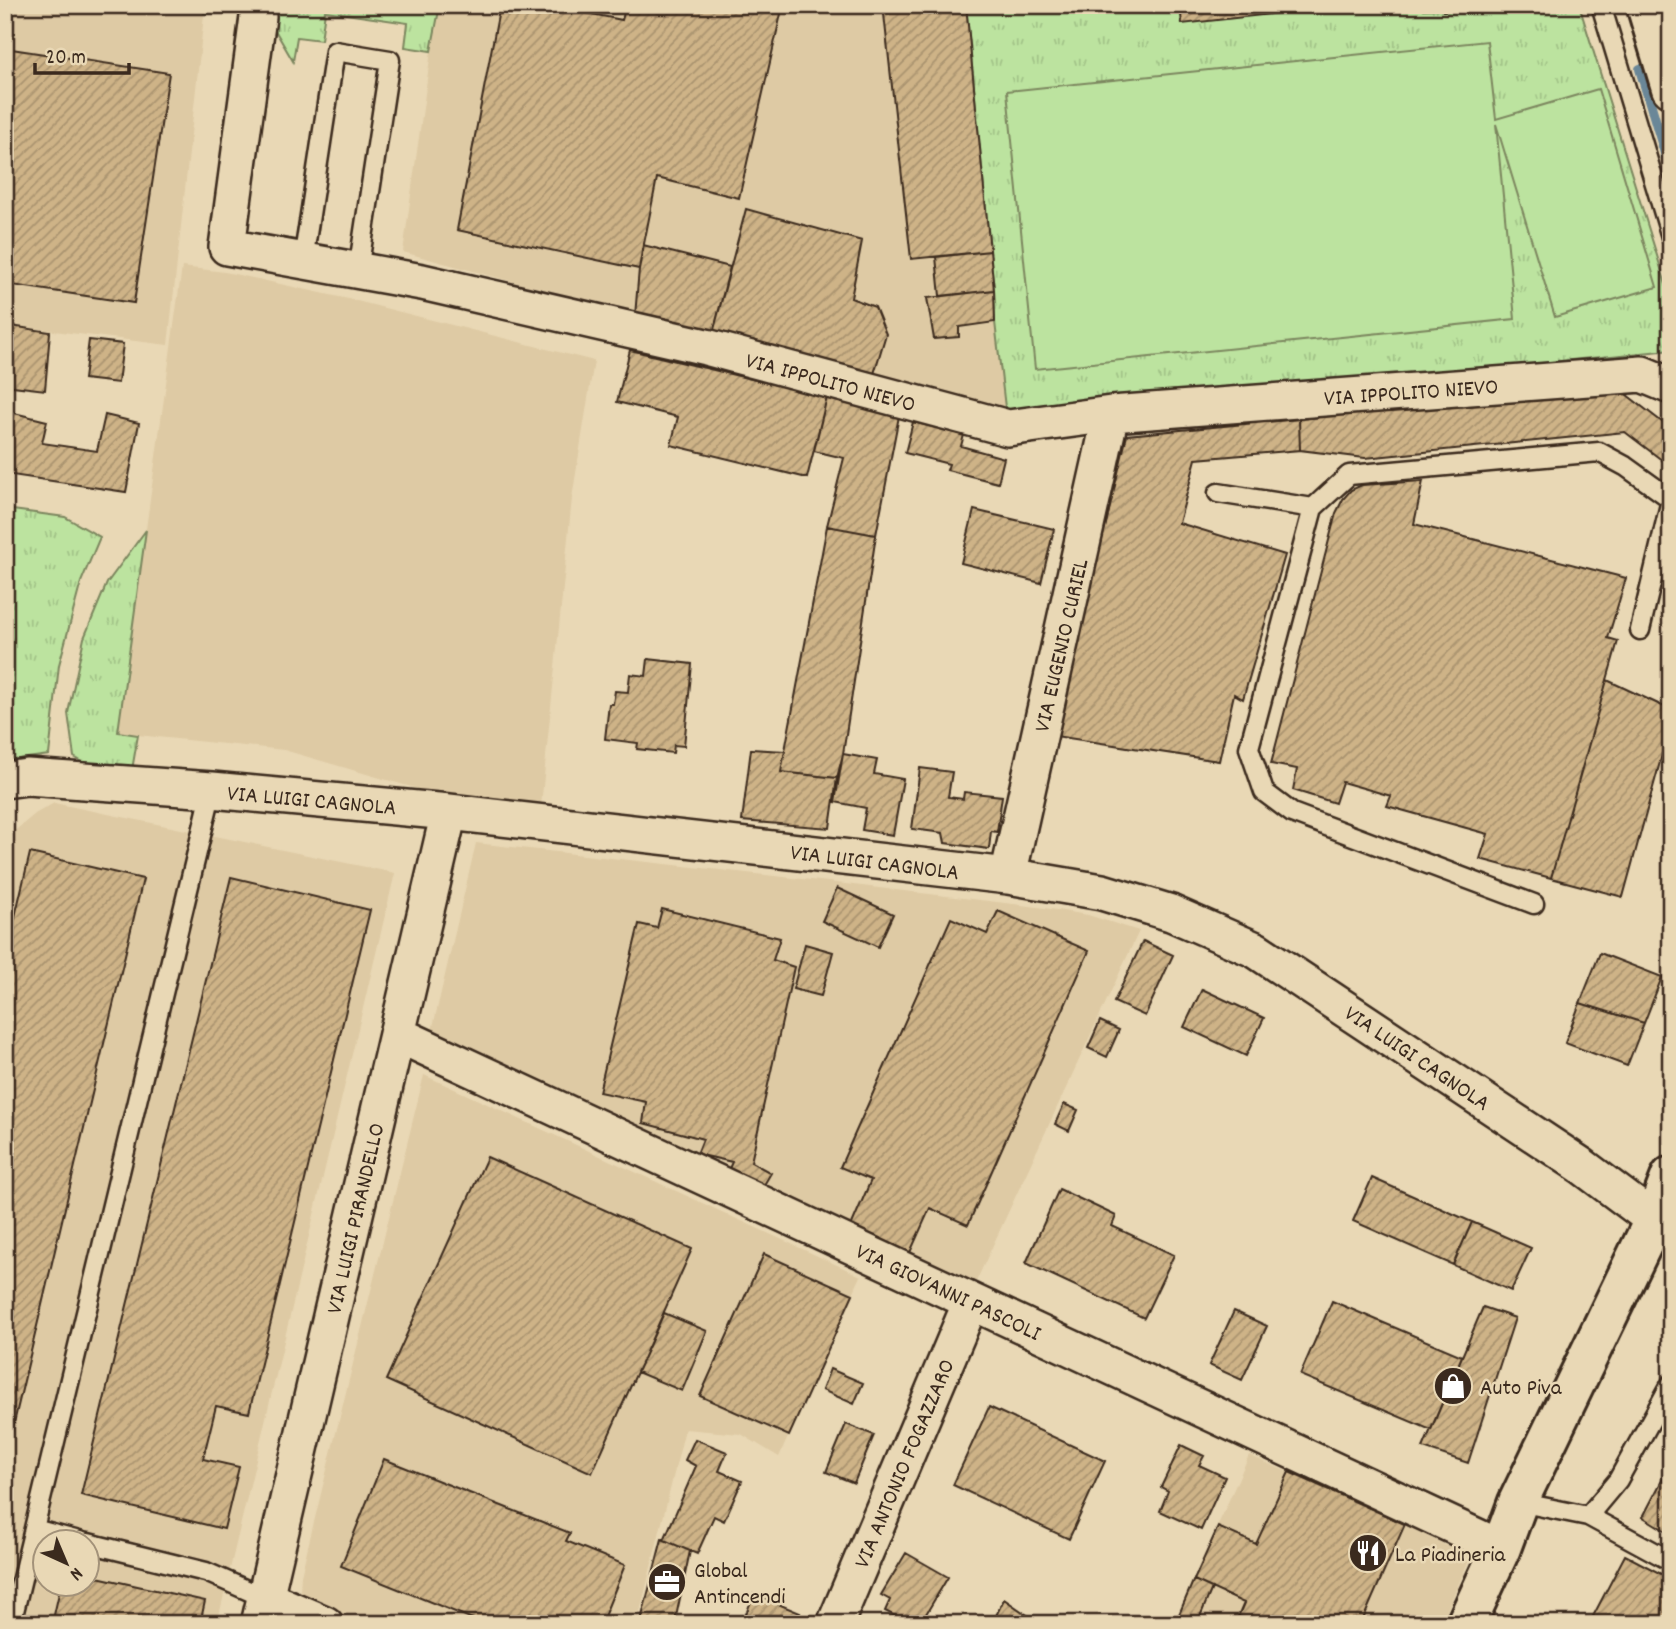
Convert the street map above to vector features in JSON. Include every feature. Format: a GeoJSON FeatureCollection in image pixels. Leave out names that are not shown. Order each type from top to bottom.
{"type":"FeatureCollection","features":[{"type":"Feature","properties":{"kind":"main road"},"geometry":{"type":"LineString","coordinates":[[1647,5],[1671,88]]}},
{"type":"Feature","properties":{"kind":"main road"},"geometry":{"type":"LineString","coordinates":[[1466,1624],[1501,1548],[1518,1502],[1662,1222],[1671,1176]]}},
{"type":"Feature","properties":{"kind":"street","name":"VIA IPPOLITO NIEVO"},"geometry":{"type":"LineString","coordinates":[[258,17],[227,247],[422,282],[706,347],[1008,428],[1111,414],[1642,374],[1671,386]]}},
{"type":"Feature","properties":{"kind":"street","name":"VIA EUGENIO CURIEL"},"geometry":{"type":"LineString","coordinates":[[1008,876],[1111,414]]}},
{"type":"Feature","properties":{"kind":"street","name":"VIA LUIGI CAGNOLA"},"geometry":{"type":"LineString","coordinates":[[5,780],[27,777],[449,811],[1008,876],[1102,892],[1171,913],[1256,950],[1583,1166],[1662,1222]]}},
{"type":"Feature","properties":{"kind":"street","name":"VIA LUIGI PIRANDELLO"},"geometry":{"type":"LineString","coordinates":[[262,1611],[449,811]]}},
{"type":"Feature","properties":{"kind":"street","name":"VIA GIOVANNI PASCOLI"},"geometry":{"type":"LineString","coordinates":[[397,1034],[1501,1548]]}},
{"type":"Feature","properties":{"kind":"street","name":"VIA ANTONIO FOGAZZARO"},"geometry":{"type":"LineString","coordinates":[[835,1624],[971,1301]]}},
{"type":"Feature","properties":{"kind":"street"},"geometry":{"type":"LineString","coordinates":[[262,1611],[325,1624]]}},
{"type":"Feature","properties":{"kind":"lane"},"geometry":{"type":"LineString","coordinates":[[1601,5],[1671,237]]}},
{"type":"Feature","properties":{"kind":"lane"},"geometry":{"type":"LineString","coordinates":[[303,261],[335,51],[390,60],[358,271]]}},
{"type":"Feature","properties":{"kind":"lane"},"geometry":{"type":"LineString","coordinates":[[1534,904],[1292,813],[1264,792],[1249,748],[1312,508],[1349,475],[1599,452],[1625,466],[1671,499],[1640,630]]}},
{"type":"Feature","properties":{"kind":"lane"},"geometry":{"type":"LineString","coordinates":[[1218,493],[1312,508]]}},
{"type":"Feature","properties":{"kind":"lane"},"geometry":{"type":"LineString","coordinates":[[34,1528],[212,790]]}},
{"type":"Feature","properties":{"kind":"lane"},"geometry":{"type":"LineString","coordinates":[[1588,1516],[1618,1480],[1671,1384]]}},
{"type":"Feature","properties":{"kind":"lane"},"geometry":{"type":"LineString","coordinates":[[1518,1502],[1588,1516],[1671,1560]]}},
{"type":"Feature","properties":{"kind":"lane"},"geometry":{"type":"LineString","coordinates":[[11,1624],[32,1537]]}},
{"type":"Feature","properties":{"kind":"lane"},"geometry":{"type":"LineString","coordinates":[[102,1546],[206,1572],[262,1611]]}},
{"type":"Feature","properties":{"kind":"shaded area"},"geometry":{"type":"Polygon","coordinates":[[[5,5],[205,6],[168,345],[5,325],[5,5]]]}},
{"type":"Feature","properties":{"kind":"shaded area"},"geometry":{"type":"Polygon","coordinates":[[[440,5],[966,5],[1006,416],[403,252],[440,5]]]}},
{"type":"Feature","properties":{"kind":"shaded area"},"geometry":{"type":"Polygon","coordinates":[[[182,267],[225,272],[353,300],[594,361],[572,498],[541,806],[418,789],[284,750],[118,733],[182,267]]]}},
{"type":"Feature","properties":{"kind":"shaded area"},"geometry":{"type":"Polygon","coordinates":[[[54,803],[395,873],[217,1624],[5,1624],[5,839],[35,814],[54,803]]]}},
{"type":"Feature","properties":{"kind":"shaded area"},"geometry":{"type":"Polygon","coordinates":[[[476,843],[1038,907],[1088,915],[1139,931],[974,1286],[431,1035],[476,843]]]}},
{"type":"Feature","properties":{"kind":"shaded area"},"geometry":{"type":"Polygon","coordinates":[[[424,1075],[861,1276],[779,1457],[741,1434],[685,1429],[637,1624],[358,1624],[307,1602],[300,1591],[301,1575],[424,1075]]]}},
{"type":"Feature","properties":{"kind":"shaded area"},"geometry":{"type":"Polygon","coordinates":[[[1249,1455],[1405,1524],[1470,1558],[1441,1624],[1174,1624],[1249,1455]]]}},
{"type":"Feature","properties":{"kind":"green space"},"geometry":{"type":"Polygon","coordinates":[[[205,5],[440,5],[431,51],[405,47],[408,23],[325,11],[321,40],[297,37],[293,61],[265,13],[204,13],[205,5]]]}},
{"type":"Feature","properties":{"kind":"green space"},"geometry":{"type":"Polygon","coordinates":[[[966,5],[1422,5],[1423,9],[1441,8],[1443,11],[1506,5],[1579,5],[1668,291],[1671,304],[1671,350],[1006,416],[966,5]]]}},
{"type":"Feature","properties":{"kind":"green space"},"geometry":{"type":"Polygon","coordinates":[[[1487,41],[1496,119],[1598,89],[1657,287],[1555,317],[1496,124],[1515,319],[1035,369],[1007,91],[1487,41]]]}},
{"type":"Feature","properties":{"kind":"green space"},"geometry":{"type":"Polygon","coordinates":[[[5,509],[65,517],[100,537],[81,582],[59,665],[49,755],[5,761],[5,509]]]}},
{"type":"Feature","properties":{"kind":"green space"},"geometry":{"type":"Polygon","coordinates":[[[146,530],[118,732],[138,735],[132,770],[88,765],[74,757],[68,713],[84,638],[107,583],[146,530]]]}},
{"type":"Feature","properties":{"kind":"building"},"geometry":{"type":"Polygon","coordinates":[[[500,5],[547,5],[622,20],[626,5],[783,5],[739,198],[657,178],[639,269],[457,230],[500,5]]]}},
{"type":"Feature","properties":{"kind":"building"},"geometry":{"type":"Polygon","coordinates":[[[883,5],[966,5],[990,251],[911,259],[883,5]]]}},
{"type":"Feature","properties":{"kind":"building"},"geometry":{"type":"Polygon","coordinates":[[[1180,5],[1352,5],[1182,24],[1180,5]]]}},
{"type":"Feature","properties":{"kind":"building"},"geometry":{"type":"Polygon","coordinates":[[[1422,5],[1506,5],[1443,11],[1441,8],[1423,9],[1422,5]]]}},
{"type":"Feature","properties":{"kind":"building"},"geometry":{"type":"Polygon","coordinates":[[[5,48],[169,73],[134,303],[5,284],[5,48]]]}},
{"type":"Feature","properties":{"kind":"building"},"geometry":{"type":"Polygon","coordinates":[[[746,209],[862,241],[851,298],[875,307],[886,334],[873,377],[712,337],[746,209]]]}},
{"type":"Feature","properties":{"kind":"building"},"geometry":{"type":"Polygon","coordinates":[[[643,245],[730,267],[712,337],[635,316],[643,245]]]}},
{"type":"Feature","properties":{"kind":"building"},"geometry":{"type":"Polygon","coordinates":[[[990,251],[994,290],[940,296],[936,257],[990,251]]]}},
{"type":"Feature","properties":{"kind":"building"},"geometry":{"type":"Polygon","coordinates":[[[994,290],[995,322],[959,327],[959,337],[934,339],[927,298],[994,290]]]}},
{"type":"Feature","properties":{"kind":"building"},"geometry":{"type":"Polygon","coordinates":[[[5,325],[50,332],[45,390],[5,385],[5,325]]]}},
{"type":"Feature","properties":{"kind":"building"},"geometry":{"type":"Polygon","coordinates":[[[89,340],[123,344],[118,383],[84,379],[89,340]]]}},
{"type":"Feature","properties":{"kind":"building"},"geometry":{"type":"Polygon","coordinates":[[[630,350],[827,397],[807,478],[671,445],[678,417],[617,402],[630,350]]]}},
{"type":"Feature","properties":{"kind":"building"},"geometry":{"type":"Polygon","coordinates":[[[1618,388],[1671,429],[1671,467],[1625,432],[1365,458],[1300,450],[1299,419],[1618,388]]]}},
{"type":"Feature","properties":{"kind":"building"},"geometry":{"type":"Polygon","coordinates":[[[5,393],[11,394],[10,412],[47,421],[42,443],[97,451],[105,415],[139,423],[126,492],[5,474],[5,393]]]}},
{"type":"Feature","properties":{"kind":"building"},"geometry":{"type":"Polygon","coordinates":[[[827,397],[899,416],[876,535],[827,526],[844,458],[814,451],[827,397]]]}},
{"type":"Feature","properties":{"kind":"building"},"geometry":{"type":"Polygon","coordinates":[[[1299,419],[1300,450],[1196,459],[1179,523],[1285,555],[1243,699],[1234,694],[1219,761],[1055,736],[1127,435],[1299,419]]]}},
{"type":"Feature","properties":{"kind":"building"},"geometry":{"type":"Polygon","coordinates":[[[913,422],[964,435],[961,446],[1004,458],[998,483],[947,470],[949,464],[905,453],[913,422]]]}},
{"type":"Feature","properties":{"kind":"building"},"geometry":{"type":"Polygon","coordinates":[[[1423,481],[1414,524],[1626,578],[1608,638],[1618,641],[1551,878],[1480,859],[1488,834],[1387,806],[1391,796],[1342,782],[1335,803],[1293,790],[1297,769],[1271,764],[1336,513],[1343,499],[1351,490],[1362,485],[1423,481]]]}},
{"type":"Feature","properties":{"kind":"building"},"geometry":{"type":"Polygon","coordinates":[[[974,510],[1054,529],[1041,583],[961,563],[974,510]]]}},
{"type":"Feature","properties":{"kind":"building"},"geometry":{"type":"Polygon","coordinates":[[[827,526],[876,535],[843,754],[837,778],[781,772],[827,526]]]}},
{"type":"Feature","properties":{"kind":"building"},"geometry":{"type":"Polygon","coordinates":[[[648,659],[692,664],[684,746],[674,745],[673,753],[637,749],[638,743],[605,739],[609,704],[613,704],[615,691],[628,692],[630,674],[646,676],[648,659]]]}},
{"type":"Feature","properties":{"kind":"building"},"geometry":{"type":"Polygon","coordinates":[[[1607,680],[1671,710],[1671,722],[1623,897],[1551,878],[1607,680]]]}},
{"type":"Feature","properties":{"kind":"building"},"geometry":{"type":"Polygon","coordinates":[[[751,749],[785,751],[781,772],[837,778],[830,828],[742,821],[751,749]]]}},
{"type":"Feature","properties":{"kind":"building"},"geometry":{"type":"Polygon","coordinates":[[[843,754],[877,760],[874,774],[903,779],[893,835],[862,830],[866,808],[835,802],[843,754]]]}},
{"type":"Feature","properties":{"kind":"building"},"geometry":{"type":"Polygon","coordinates":[[[920,768],[952,772],[948,797],[963,799],[964,792],[1002,796],[997,832],[991,831],[989,849],[945,843],[943,833],[912,829],[920,768]]]}},
{"type":"Feature","properties":{"kind":"building"},"geometry":{"type":"Polygon","coordinates":[[[30,853],[143,879],[9,1444],[5,1443],[5,959],[30,853]]]}},
{"type":"Feature","properties":{"kind":"building"},"geometry":{"type":"Polygon","coordinates":[[[231,877],[370,910],[249,1413],[216,1406],[203,1459],[239,1467],[224,1529],[81,1495],[231,877]]]}},
{"type":"Feature","properties":{"kind":"building"},"geometry":{"type":"Polygon","coordinates":[[[837,888],[893,914],[878,947],[822,921],[837,888]]]}},
{"type":"Feature","properties":{"kind":"building"},"geometry":{"type":"Polygon","coordinates":[[[662,909],[780,938],[773,960],[794,967],[751,1162],[771,1173],[761,1190],[727,1173],[732,1162],[697,1154],[703,1139],[643,1123],[646,1102],[599,1092],[639,924],[657,928],[662,909]]]}},
{"type":"Feature","properties":{"kind":"building"},"geometry":{"type":"Polygon","coordinates":[[[998,911],[1089,951],[968,1225],[930,1208],[908,1257],[849,1231],[871,1180],[840,1167],[951,918],[987,934],[998,911]]]}},
{"type":"Feature","properties":{"kind":"building"},"geometry":{"type":"Polygon","coordinates":[[[1143,941],[1173,955],[1145,1016],[1114,1002],[1143,941]]]}},
{"type":"Feature","properties":{"kind":"building"},"geometry":{"type":"Polygon","coordinates":[[[805,944],[833,952],[821,996],[793,989],[805,944]]]}},
{"type":"Feature","properties":{"kind":"building"},"geometry":{"type":"Polygon","coordinates":[[[1600,953],[1662,977],[1644,1023],[1580,1003],[1600,953]]]}},
{"type":"Feature","properties":{"kind":"building"},"geometry":{"type":"Polygon","coordinates":[[[1202,989],[1264,1018],[1246,1056],[1184,1027],[1202,989]]]}},
{"type":"Feature","properties":{"kind":"building"},"geometry":{"type":"Polygon","coordinates":[[[1580,1003],[1644,1023],[1627,1066],[1565,1043],[1580,1003]]]}},
{"type":"Feature","properties":{"kind":"building"},"geometry":{"type":"Polygon","coordinates":[[[1100,1021],[1119,1030],[1107,1057],[1088,1048],[1100,1021]]]}},
{"type":"Feature","properties":{"kind":"building"},"geometry":{"type":"Polygon","coordinates":[[[1064,1104],[1078,1110],[1069,1131],[1055,1124],[1064,1104]]]}},
{"type":"Feature","properties":{"kind":"building"},"geometry":{"type":"Polygon","coordinates":[[[487,1157],[692,1249],[592,1473],[386,1380],[487,1157]]]}},
{"type":"Feature","properties":{"kind":"building"},"geometry":{"type":"Polygon","coordinates":[[[1372,1178],[1472,1222],[1453,1265],[1353,1221],[1372,1178]]]}},
{"type":"Feature","properties":{"kind":"building"},"geometry":{"type":"Polygon","coordinates":[[[1059,1189],[1116,1216],[1112,1226],[1174,1255],[1144,1318],[1026,1263],[1059,1189]]]}},
{"type":"Feature","properties":{"kind":"building"},"geometry":{"type":"Polygon","coordinates":[[[1472,1222],[1531,1248],[1511,1291],[1453,1265],[1472,1222]]]}},
{"type":"Feature","properties":{"kind":"building"},"geometry":{"type":"Polygon","coordinates":[[[764,1254],[853,1294],[789,1436],[700,1396],[764,1254]]]}},
{"type":"Feature","properties":{"kind":"building"},"geometry":{"type":"Polygon","coordinates":[[[1332,1301],[1462,1356],[1431,1430],[1300,1375],[1332,1301]]]}},
{"type":"Feature","properties":{"kind":"building"},"geometry":{"type":"Polygon","coordinates":[[[1483,1307],[1515,1318],[1468,1463],[1423,1448],[1483,1307]]]}},
{"type":"Feature","properties":{"kind":"building"},"geometry":{"type":"Polygon","coordinates":[[[1234,1311],[1267,1326],[1242,1380],[1209,1365],[1234,1311]]]}},
{"type":"Feature","properties":{"kind":"building"},"geometry":{"type":"Polygon","coordinates":[[[664,1313],[707,1331],[682,1391],[637,1372],[664,1313]]]}},
{"type":"Feature","properties":{"kind":"building"},"geometry":{"type":"Polygon","coordinates":[[[830,1369],[863,1383],[854,1404],[822,1390],[830,1369]]]}},
{"type":"Feature","properties":{"kind":"building"},"geometry":{"type":"Polygon","coordinates":[[[989,1407],[1105,1461],[1069,1539],[953,1485],[989,1407]]]}},
{"type":"Feature","properties":{"kind":"building"},"geometry":{"type":"Polygon","coordinates":[[[846,1424],[874,1435],[854,1483],[826,1472],[846,1424]]]}},
{"type":"Feature","properties":{"kind":"building"},"geometry":{"type":"Polygon","coordinates":[[[695,1439],[727,1452],[719,1471],[742,1481],[724,1521],[714,1516],[697,1554],[664,1540],[696,1466],[685,1460],[695,1439]]]}},
{"type":"Feature","properties":{"kind":"building"},"geometry":{"type":"Polygon","coordinates":[[[1181,1445],[1204,1456],[1199,1465],[1225,1477],[1201,1530],[1160,1511],[1168,1491],[1161,1487],[1181,1445]]]}},
{"type":"Feature","properties":{"kind":"building"},"geometry":{"type":"Polygon","coordinates":[[[384,1459],[570,1533],[566,1541],[625,1565],[601,1624],[485,1624],[341,1566],[384,1459]]]}},
{"type":"Feature","properties":{"kind":"building"},"geometry":{"type":"Polygon","coordinates":[[[1671,1463],[1671,1534],[1643,1517],[1671,1463]]]}},
{"type":"Feature","properties":{"kind":"building"},"geometry":{"type":"Polygon","coordinates":[[[1289,1472],[1405,1524],[1361,1624],[1235,1624],[1244,1603],[1194,1580],[1218,1527],[1256,1544],[1289,1472]]]}},
{"type":"Feature","properties":{"kind":"building","name":"Global Antincendi"},"geometry":{"type":"Polygon","coordinates":[[[662,1539],[690,1551],[674,1624],[640,1624],[662,1539]]]}},
{"type":"Feature","properties":{"kind":"building"},"geometry":{"type":"Polygon","coordinates":[[[906,1553],[948,1577],[923,1619],[916,1615],[911,1624],[885,1611],[890,1600],[881,1595],[906,1553]]]}},
{"type":"Feature","properties":{"kind":"building"},"geometry":{"type":"Polygon","coordinates":[[[1625,1555],[1671,1579],[1671,1624],[1589,1624],[1625,1555]]]}},
{"type":"Feature","properties":{"kind":"building"},"geometry":{"type":"Polygon","coordinates":[[[102,1578],[205,1601],[200,1624],[52,1624],[58,1598],[102,1598],[102,1578]]]}},
{"type":"Feature","properties":{"kind":"building"},"geometry":{"type":"Polygon","coordinates":[[[1194,1579],[1212,1588],[1197,1624],[1175,1624],[1194,1579]]]}},
{"type":"Feature","properties":{"kind":"building"},"geometry":{"type":"Polygon","coordinates":[[[754,1594],[800,1613],[795,1624],[742,1624],[754,1594]]]}},
{"type":"Feature","properties":{"kind":"building"},"geometry":{"type":"Polygon","coordinates":[[[1004,1599],[1040,1624],[992,1624],[1004,1599]]]}},
{"type":"Feature","properties":{"kind":"waterway"},"geometry":{"type":"LineString","coordinates":[[1640,69],[1671,173]]}},
{"type":"Feature","properties":{"kind":"place","name":"Auto Piva"},"geometry":{"type":"Point","coordinates":[1453,1386]}},
{"type":"Feature","properties":{"kind":"place","name":"La Piadineria"},"geometry":{"type":"Point","coordinates":[1368,1553]}},
{"type":"Feature","properties":{"kind":"place","name":"Global Antincendi"},"geometry":{"type":"Point","coordinates":[667,1582]}}]}
